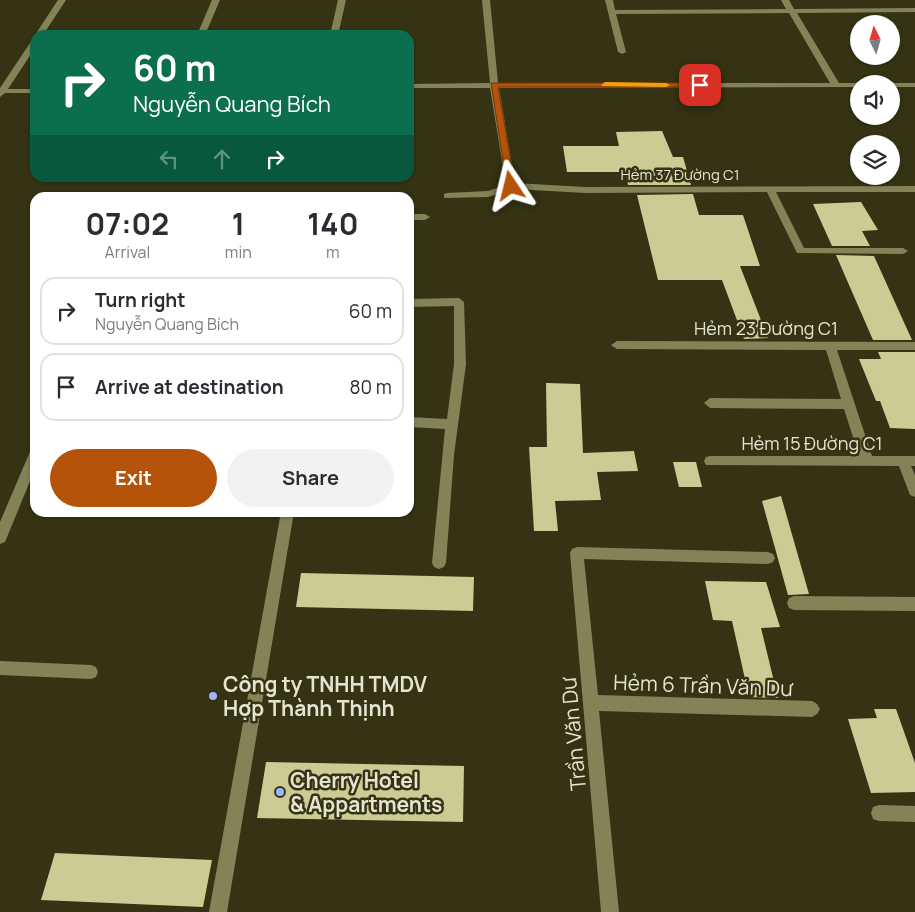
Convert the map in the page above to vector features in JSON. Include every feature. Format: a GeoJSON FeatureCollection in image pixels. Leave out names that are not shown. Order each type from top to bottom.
{"type":"FeatureCollection","features":[{"type":"Feature","properties":{"kind":"street"},"geometry":{"type":"LineString","coordinates":[[42,30],[62,0]]}},
{"type":"Feature","properties":{"kind":"street"},"geometry":{"type":"LineString","coordinates":[[203,30],[216,0]]}},
{"type":"Feature","properties":{"kind":"street"},"geometry":{"type":"LineString","coordinates":[[335,30],[342,0]]}},
{"type":"Feature","properties":{"kind":"street"},"geometry":{"type":"LineString","coordinates":[[486,0],[494,84],[511,186]]}},
{"type":"Feature","properties":{"kind":"street"},"geometry":{"type":"LineString","coordinates":[[609,0],[622,52]]}},
{"type":"Feature","properties":{"kind":"street"},"geometry":{"type":"LineString","coordinates":[[785,0],[836,85]]}},
{"type":"Feature","properties":{"kind":"street"},"geometry":{"type":"LineString","coordinates":[[612,12],[915,10]]}},
{"type":"Feature","properties":{"kind":"street"},"geometry":{"type":"LineString","coordinates":[[1,93],[30,50]]}},
{"type":"Feature","properties":{"kind":"street"},"geometry":{"type":"LineString","coordinates":[[414,86],[494,84],[850,85]]}},
{"type":"Feature","properties":{"kind":"street"},"geometry":{"type":"LineString","coordinates":[[900,85],[915,85]]}},
{"type":"Feature","properties":{"kind":"street"},"geometry":{"type":"LineString","coordinates":[[1,93],[30,91]]}},
{"type":"Feature","properties":{"kind":"street","name":"Hẻm 37 Đường C1"},"geometry":{"type":"LineString","coordinates":[[447,196],[484,195],[503,191],[511,186],[585,190],[915,189]]}},
{"type":"Feature","properties":{"kind":"street"},"geometry":{"type":"LineString","coordinates":[[770,189],[802,251],[903,251]]}},
{"type":"Feature","properties":{"kind":"street"},"geometry":{"type":"LineString","coordinates":[[414,217],[425,217]]}},
{"type":"Feature","properties":{"kind":"street"},"geometry":{"type":"LineString","coordinates":[[414,303],[459,302],[460,364],[452,424],[439,563]]}},
{"type":"Feature","properties":{"kind":"street","name":"Hẻm 23 Đường C1"},"geometry":{"type":"LineString","coordinates":[[617,344],[915,346]]}},
{"type":"Feature","properties":{"kind":"street"},"geometry":{"type":"LineString","coordinates":[[830,346],[867,460]]}},
{"type":"Feature","properties":{"kind":"street"},"geometry":{"type":"LineString","coordinates":[[710,403],[848,404]]}},
{"type":"Feature","properties":{"kind":"street"},"geometry":{"type":"LineString","coordinates":[[414,422],[452,424]]}},
{"type":"Feature","properties":{"kind":"street","name":"Hẻm 15 Đường C1"},"geometry":{"type":"LineString","coordinates":[[710,461],[909,461]]}},
{"type":"Feature","properties":{"kind":"street"},"geometry":{"type":"LineString","coordinates":[[909,461],[915,491]]}},
{"type":"Feature","properties":{"kind":"street"},"geometry":{"type":"LineString","coordinates":[[0,538],[30,466]]}},
{"type":"Feature","properties":{"kind":"street"},"geometry":{"type":"LineString","coordinates":[[218,912],[287,517]]}},
{"type":"Feature","properties":{"kind":"street","name":"Trần Văn Dư"},"geometry":{"type":"LineString","coordinates":[[610,912],[577,552],[768,558]]}},
{"type":"Feature","properties":{"kind":"street"},"geometry":{"type":"LineString","coordinates":[[794,603],[915,604]]}},
{"type":"Feature","properties":{"kind":"street"},"geometry":{"type":"LineString","coordinates":[[0,668],[91,672]]}},
{"type":"Feature","properties":{"kind":"street","name":"Hẻm 6 Trần Văn Dư"},"geometry":{"type":"LineString","coordinates":[[592,703],[812,709]]}},
{"type":"Feature","properties":{"kind":"street"},"geometry":{"type":"LineString","coordinates":[[879,813],[915,814]]}},
{"type":"Feature","properties":{"kind":"building"},"geometry":{"type":"Polygon","coordinates":[[[662,131],[673,157],[683,157],[691,185],[628,185],[625,172],[567,172],[563,146],[619,146],[616,132],[662,131]]]}},
{"type":"Feature","properties":{"kind":"building"},"geometry":{"type":"Polygon","coordinates":[[[693,194],[699,215],[743,215],[760,266],[740,266],[768,338],[744,339],[722,280],[658,280],[637,195],[693,194]]]}},
{"type":"Feature","properties":{"kind":"building"},"geometry":{"type":"Polygon","coordinates":[[[861,202],[878,230],[862,231],[870,246],[832,246],[813,204],[861,202]]]}},
{"type":"Feature","properties":{"kind":"building"},"geometry":{"type":"Polygon","coordinates":[[[836,255],[874,256],[912,340],[873,340],[836,255]]]}},
{"type":"Feature","properties":{"kind":"building"},"geometry":{"type":"Polygon","coordinates":[[[878,352],[915,352],[915,429],[890,428],[880,401],[876,401],[859,359],[881,359],[878,352]]]}},
{"type":"Feature","properties":{"kind":"building"},"geometry":{"type":"Polygon","coordinates":[[[546,383],[580,384],[583,453],[634,451],[638,471],[597,472],[601,500],[555,501],[558,531],[534,531],[529,447],[547,447],[546,383]]]}},
{"type":"Feature","properties":{"kind":"building"},"geometry":{"type":"Polygon","coordinates":[[[673,462],[696,462],[702,487],[679,487],[673,462]]]}},
{"type":"Feature","properties":{"kind":"building"},"geometry":{"type":"Polygon","coordinates":[[[781,496],[809,594],[788,595],[762,501],[781,496]]]}},
{"type":"Feature","properties":{"kind":"building"},"geometry":{"type":"Polygon","coordinates":[[[301,573],[474,577],[473,611],[296,607],[301,573]]]}},
{"type":"Feature","properties":{"kind":"building"},"geometry":{"type":"Polygon","coordinates":[[[705,581],[766,582],[780,627],[761,628],[778,698],[749,697],[732,621],[713,620],[705,581]]]}},
{"type":"Feature","properties":{"kind":"building"},"geometry":{"type":"Polygon","coordinates":[[[874,709],[896,709],[915,763],[915,792],[871,793],[848,719],[877,718],[874,709]]]}},
{"type":"Feature","properties":{"kind":"building"},"geometry":{"type":"Polygon","coordinates":[[[266,762],[464,766],[463,822],[257,818],[266,762]]]}},
{"type":"Feature","properties":{"kind":"building"},"geometry":{"type":"Polygon","coordinates":[[[55,853],[212,860],[203,907],[41,900],[55,853]]]}},
{"type":"Feature","properties":{"kind":"slow traffic"},"geometry":{"type":"LineString","coordinates":[[605,85],[666,85]]}},
{"type":"Feature","properties":{"kind":"place","name":"Công ty TNHH TMDV Hợp Thành Thịnh"},"geometry":{"type":"Point","coordinates":[213,696]}},
{"type":"Feature","properties":{"kind":"place","name":"Cherry Hotel & Appartments"},"geometry":{"type":"Point","coordinates":[280,792]}},
{"type":"Feature","properties":{"kind":"route"},"geometry":{"type":"LineString","coordinates":[[511,186],[494,84],[700,85]]}}]}
